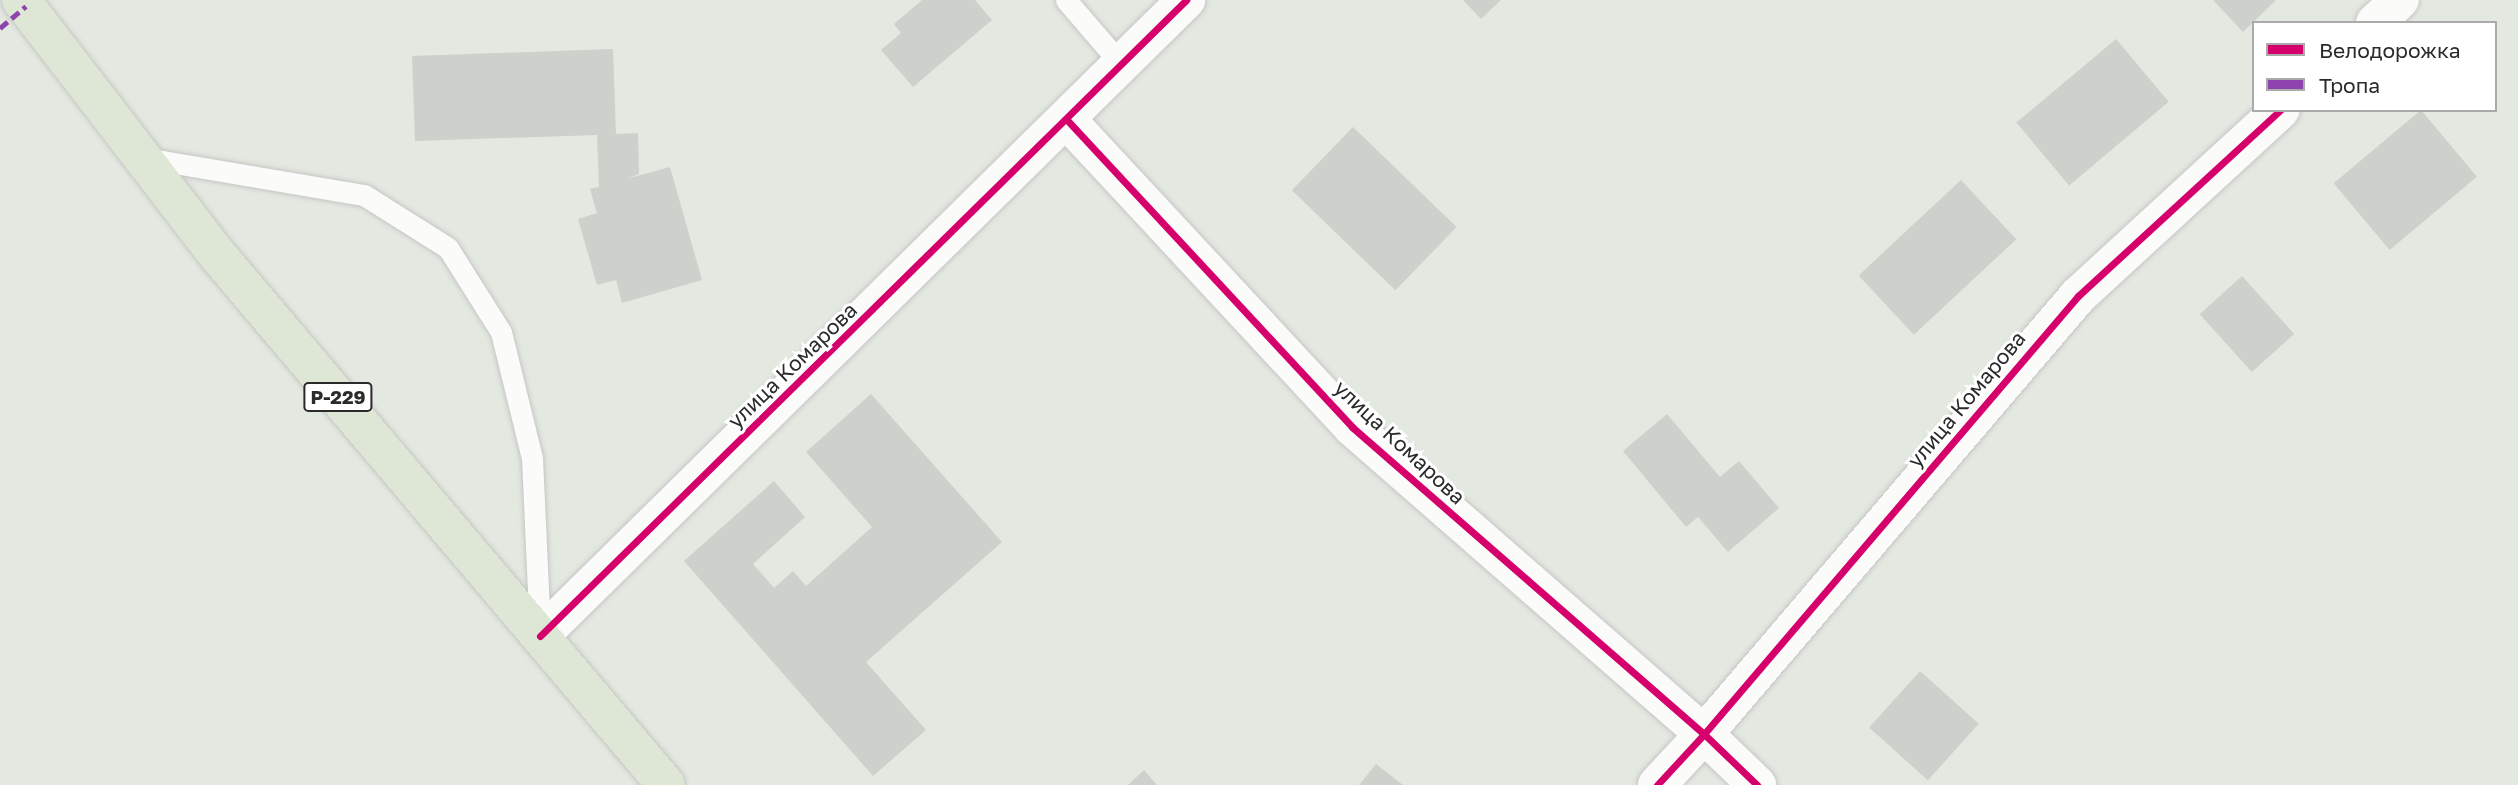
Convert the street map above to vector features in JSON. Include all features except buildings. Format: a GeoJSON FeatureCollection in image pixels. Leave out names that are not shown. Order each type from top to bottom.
{"type":"FeatureCollection","features":[{"type":"Feature","properties":{"kind":"highway","name":"Р-229"},"geometry":{"type":"LineString","coordinates":[[16,3],[143,158],[220,258],[666,785]]}},
{"type":"Feature","properties":{"kind":"street","name":"улица Комарова"},"geometry":{"type":"LineString","coordinates":[[540,636],[1068,120],[1186,0]]}},
{"type":"Feature","properties":{"kind":"street"},"geometry":{"type":"LineString","coordinates":[[2377,21],[2400,0]]}},
{"type":"Feature","properties":{"kind":"street","name":"улица Комарова"},"geometry":{"type":"LineString","coordinates":[[1657,785],[1704,734],[2078,296],[2278,112]]}},
{"type":"Feature","properties":{"kind":"street","name":"улица Комарова"},"geometry":{"type":"LineString","coordinates":[[1068,120],[1352,427],[1704,734],[1757,785]]}},
{"type":"Feature","properties":{"kind":"lane"},"geometry":{"type":"LineString","coordinates":[[1066,0],[1122,65]]}},
{"type":"Feature","properties":{"kind":"lane"},"geometry":{"type":"LineString","coordinates":[[143,158],[364,195],[448,248],[501,332],[532,458],[540,636]]}},
{"type":"Feature","properties":{"kind":"marked path"},"geometry":{"type":"LineString","coordinates":[[0,28],[26,6]]}},
{"type":"Feature","properties":{"kind":"cycle path"},"geometry":{"type":"LineString","coordinates":[[540,636],[1186,0]]}},
{"type":"Feature","properties":{"kind":"cycle path"},"geometry":{"type":"LineString","coordinates":[[1657,785],[1704,734],[2078,296],[2278,112]]}},
{"type":"Feature","properties":{"kind":"cycle path"},"geometry":{"type":"LineString","coordinates":[[1067,120],[1352,427],[1704,734],[1757,785]]}}]}
